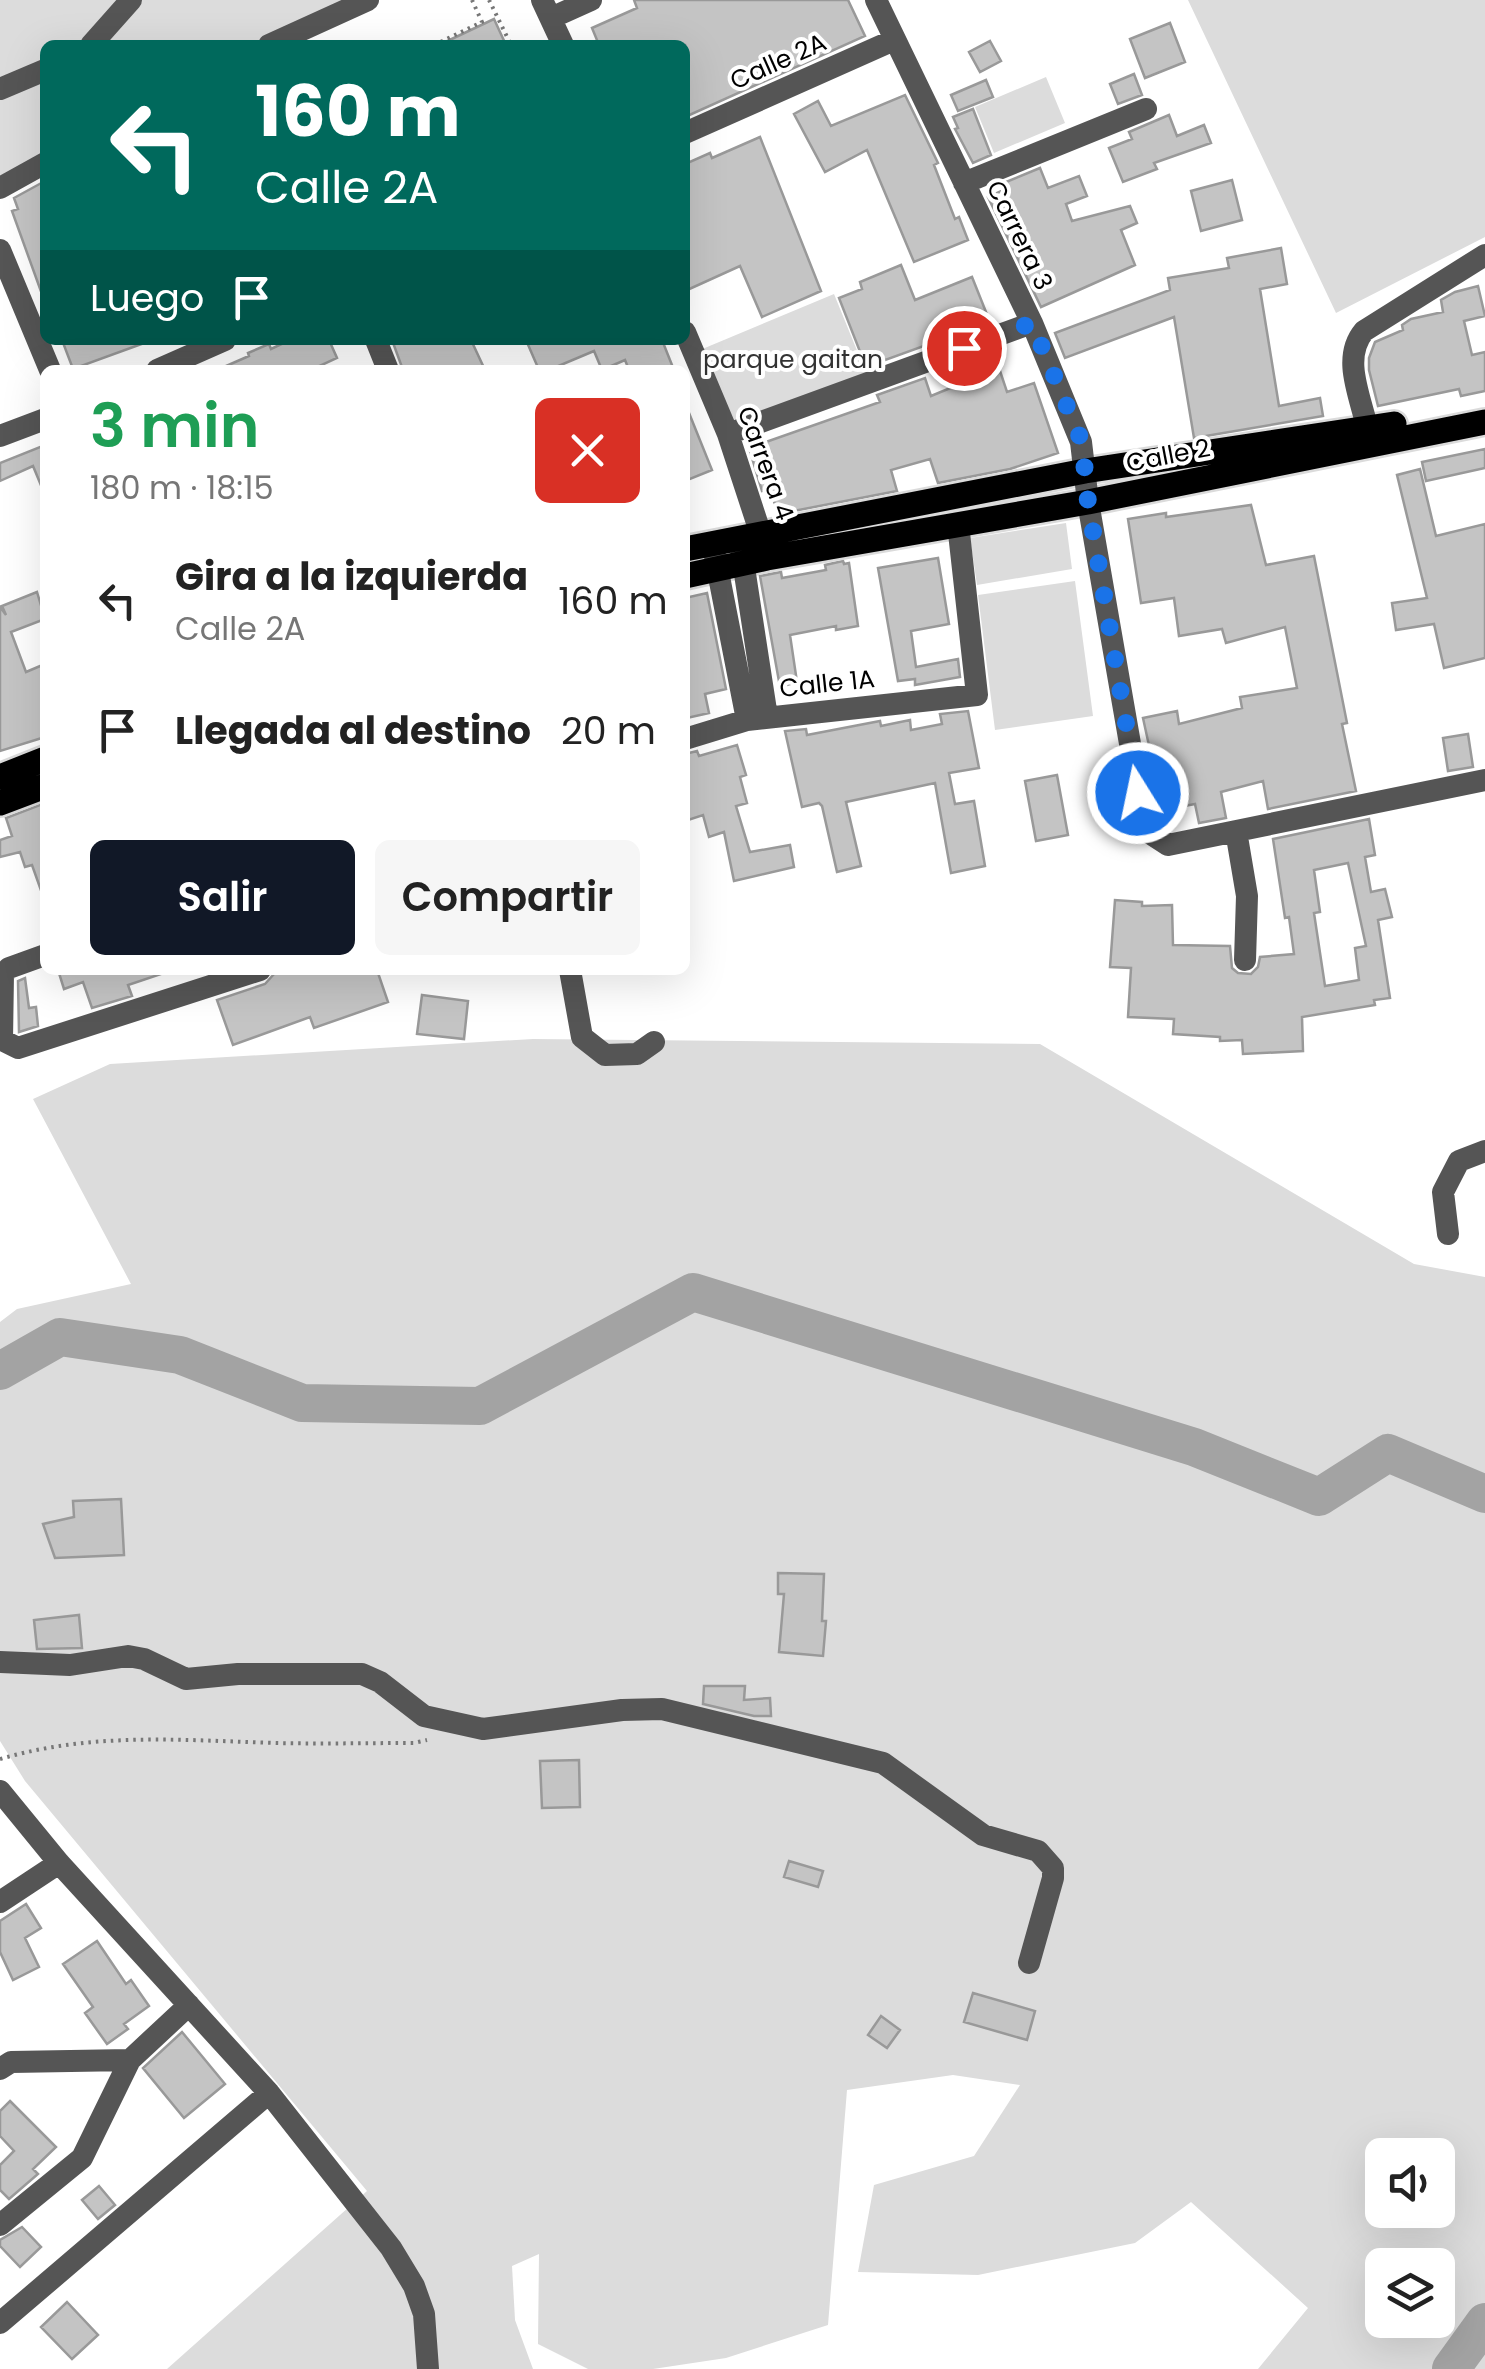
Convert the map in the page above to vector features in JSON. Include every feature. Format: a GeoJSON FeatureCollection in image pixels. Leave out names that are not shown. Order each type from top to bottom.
{"type":"FeatureCollection","features":[{"type":"Feature","properties":{"kind":"main road","name":"Calle 2"},"geometry":{"type":"LineString","coordinates":[[690,575],[1088,502],[1485,411]]}},
{"type":"Feature","properties":{"kind":"main road","name":"Calle 2"},"geometry":{"type":"LineString","coordinates":[[690,548],[1085,471],[1485,422]]}},
{"type":"Feature","properties":{"kind":"main road"},"geometry":{"type":"LineString","coordinates":[[0,777],[40,762]]}},
{"type":"Feature","properties":{"kind":"main road"},"geometry":{"type":"LineString","coordinates":[[0,803],[40,788]]}},
{"type":"Feature","properties":{"kind":"street"},"geometry":{"type":"LineString","coordinates":[[95,40],[131,0]]}},
{"type":"Feature","properties":{"kind":"street"},"geometry":{"type":"LineString","coordinates":[[280,40],[368,0]]}},
{"type":"Feature","properties":{"kind":"street"},"geometry":{"type":"LineString","coordinates":[[561,40],[547,9],[590,0]]}},
{"type":"Feature","properties":{"kind":"street","name":"Carrera 3"},"geometry":{"type":"LineString","coordinates":[[876,0],[1032,323],[1082,442],[1088,502],[1145,830],[1168,845],[1236,831]]}},
{"type":"Feature","properties":{"kind":"street","name":"Calle 2A"},"geometry":{"type":"LineString","coordinates":[[690,131],[894,40]]}},
{"type":"Feature","properties":{"kind":"street"},"geometry":{"type":"LineString","coordinates":[[0,90],[40,72]]}},
{"type":"Feature","properties":{"kind":"street"},"geometry":{"type":"LineString","coordinates":[[964,183],[1146,109]]}},
{"type":"Feature","properties":{"kind":"street"},"geometry":{"type":"LineString","coordinates":[[0,188],[40,166]]}},
{"type":"Feature","properties":{"kind":"street"},"geometry":{"type":"LineString","coordinates":[[0,250],[48,365]]}},
{"type":"Feature","properties":{"kind":"street"},"geometry":{"type":"LineString","coordinates":[[1370,436],[1352,360],[1358,338],[1364,330],[1485,255]]}},
{"type":"Feature","properties":{"kind":"street"},"geometry":{"type":"LineString","coordinates":[[728,434],[1032,323]]}},
{"type":"Feature","properties":{"kind":"street","name":"Carrera 4"},"geometry":{"type":"LineString","coordinates":[[690,344],[728,434],[752,534],[768,558]]}},
{"type":"Feature","properties":{"kind":"street"},"geometry":{"type":"LineString","coordinates":[[169,365],[214,345]]}},
{"type":"Feature","properties":{"kind":"street"},"geometry":{"type":"LineString","coordinates":[[0,436],[40,421]]}},
{"type":"Feature","properties":{"kind":"street","name":"Calle 1A"},"geometry":{"type":"LineString","coordinates":[[690,738],[757,718],[977,695],[958,524]]}},
{"type":"Feature","properties":{"kind":"street","name":"Carrera 4"},"geometry":{"type":"LineString","coordinates":[[730,566],[752,534]]}},
{"type":"Feature","properties":{"kind":"street","name":"Carrera 4"},"geometry":{"type":"LineString","coordinates":[[713,543],[730,566],[757,718]]}},
{"type":"Feature","properties":{"kind":"street"},"geometry":{"type":"LineString","coordinates":[[1245,960],[1248,896],[1236,831],[1485,780]]}},
{"type":"Feature","properties":{"kind":"street"},"geometry":{"type":"LineString","coordinates":[[40,957],[9,968],[0,982],[2,1040],[18,1048],[244,975]]}},
{"type":"Feature","properties":{"kind":"street"},"geometry":{"type":"LineString","coordinates":[[571,975],[582,1037],[605,1055],[637,1054],[654,1042]]}},
{"type":"Feature","properties":{"kind":"street"},"geometry":{"type":"LineString","coordinates":[[1448,1234],[1444,1192],[1459,1160],[1485,1150]]}},
{"type":"Feature","properties":{"kind":"street"},"geometry":{"type":"LineString","coordinates":[[0,1662],[70,1664],[128,1656],[144,1659],[186,1679],[238,1674],[362,1674],[380,1682],[424,1716],[483,1729],[622,1710],[662,1709],[883,1763],[982,1836],[1038,1851],[1047,1858],[1054,1868],[1054,1878],[1029,1963]]}},
{"type":"Feature","properties":{"kind":"street"},"geometry":{"type":"LineString","coordinates":[[0,1791],[59,1864],[269,2093],[391,2248],[414,2286],[424,2314],[428,2369]]}},
{"type":"Feature","properties":{"kind":"street"},"geometry":{"type":"LineString","coordinates":[[0,1902],[59,1864]]}},
{"type":"Feature","properties":{"kind":"street"},"geometry":{"type":"LineString","coordinates":[[0,2224],[82,2158],[130,2060],[189,2005]]}},
{"type":"Feature","properties":{"kind":"street"},"geometry":{"type":"LineString","coordinates":[[0,2069],[10,2062],[130,2060]]}},
{"type":"Feature","properties":{"kind":"street"},"geometry":{"type":"LineString","coordinates":[[0,2323],[269,2093]]}},
{"type":"Feature","properties":{"kind":"path"},"geometry":{"type":"LineString","coordinates":[[444,40],[482,22],[472,0]]}},
{"type":"Feature","properties":{"kind":"path"},"geometry":{"type":"LineString","coordinates":[[489,0],[509,40]]}},
{"type":"Feature","properties":{"kind":"path"},"geometry":{"type":"LineString","coordinates":[[0,1759],[46,1746],[114,1741],[191,1738],[275,1743],[414,1743],[429,1739]]}},
{"type":"Feature","properties":{"kind":"green space"},"geometry":{"type":"Polygon","coordinates":[[[0,0],[349,0],[258,40],[40,40],[40,161],[0,184],[0,0]]]}},
{"type":"Feature","properties":{"kind":"green space"},"geometry":{"type":"Polygon","coordinates":[[[1188,0],[1485,0],[1485,237],[1336,313],[1188,0]]]}},
{"type":"Feature","properties":{"kind":"green space"},"geometry":{"type":"Polygon","coordinates":[[[1046,77],[1065,123],[994,153],[975,107],[1046,77]]]}},
{"type":"Feature","properties":{"kind":"green space","name":"parque gaitan"},"geometry":{"type":"Polygon","coordinates":[[[834,294],[867,375],[733,431],[700,350],[834,294]]]}},
{"type":"Feature","properties":{"kind":"green space"},"geometry":{"type":"Polygon","coordinates":[[[1066,523],[1072,569],[977,585],[970,538],[1066,523]]]}},
{"type":"Feature","properties":{"kind":"green space"},"geometry":{"type":"Polygon","coordinates":[[[1075,581],[1093,716],[995,730],[978,595],[1075,581]]]}},
{"type":"Feature","properties":{"kind":"green space"},"geometry":{"type":"Polygon","coordinates":[[[533,1039],[1040,1044],[1414,1264],[1485,1277],[1485,2369],[1258,2369],[1308,2308],[1191,2202],[1135,2243],[978,2275],[858,2272],[874,2185],[974,2156],[1020,2085],[953,2075],[847,2090],[828,2325],[726,2358],[653,2369],[588,2369],[538,2344],[539,2254],[512,2266],[515,2320],[533,2369],[167,2369],[367,2191],[25,1781],[0,1741],[0,1322],[17,1309],[131,1284],[33,1099],[110,1064],[533,1039]]]}},
{"type":"Feature","properties":{"kind":"building"},"geometry":{"type":"Polygon","coordinates":[[[634,0],[848,0],[865,36],[690,115],[690,40],[597,40],[592,28],[637,8],[634,0]]]}},
{"type":"Feature","properties":{"kind":"building"},"geometry":{"type":"Polygon","coordinates":[[[494,19],[504,40],[450,40],[494,19]]]}},
{"type":"Feature","properties":{"kind":"building"},"geometry":{"type":"Polygon","coordinates":[[[1170,23],[1185,62],[1145,78],[1130,39],[1170,23]]]}},
{"type":"Feature","properties":{"kind":"building"},"geometry":{"type":"Polygon","coordinates":[[[990,41],[1001,61],[980,72],[969,52],[990,41]]]}},
{"type":"Feature","properties":{"kind":"building"},"geometry":{"type":"Polygon","coordinates":[[[1134,74],[1142,95],[1118,104],[1110,84],[1134,74]]]}},
{"type":"Feature","properties":{"kind":"building"},"geometry":{"type":"Polygon","coordinates":[[[986,80],[993,97],[958,111],[951,95],[986,80]]]}},
{"type":"Feature","properties":{"kind":"building"},"geometry":{"type":"Polygon","coordinates":[[[905,95],[938,163],[934,165],[955,219],[959,217],[968,240],[914,262],[867,150],[825,172],[794,114],[818,101],[831,126],[905,95]]]}},
{"type":"Feature","properties":{"kind":"building"},"geometry":{"type":"Polygon","coordinates":[[[973,109],[991,155],[973,163],[953,117],[973,109]]]}},
{"type":"Feature","properties":{"kind":"building"},"geometry":{"type":"Polygon","coordinates":[[[1169,115],[1177,136],[1204,125],[1211,143],[1154,163],[1157,169],[1123,182],[1109,148],[1132,139],[1129,132],[1169,115]]]}},
{"type":"Feature","properties":{"kind":"building"},"geometry":{"type":"Polygon","coordinates":[[[760,137],[821,291],[762,317],[740,266],[690,289],[690,162],[710,153],[712,158],[760,137]]]}},
{"type":"Feature","properties":{"kind":"building"},"geometry":{"type":"Polygon","coordinates":[[[1040,168],[1048,188],[1079,176],[1087,196],[1066,204],[1072,221],[1130,206],[1137,223],[1121,230],[1135,265],[1041,307],[988,197],[1008,188],[1006,182],[1040,168]]]}},
{"type":"Feature","properties":{"kind":"building"},"geometry":{"type":"Polygon","coordinates":[[[1232,180],[1242,220],[1201,231],[1191,191],[1232,180]]]}},
{"type":"Feature","properties":{"kind":"building"},"geometry":{"type":"Polygon","coordinates":[[[40,184],[40,289],[12,211],[18,209],[14,198],[40,184]]]}},
{"type":"Feature","properties":{"kind":"building"},"geometry":{"type":"Polygon","coordinates":[[[1281,248],[1287,284],[1260,289],[1279,406],[1320,398],[1323,416],[1194,438],[1174,317],[1065,358],[1055,333],[1170,290],[1168,278],[1229,268],[1227,258],[1281,248]]]}},
{"type":"Feature","properties":{"kind":"building"},"geometry":{"type":"Polygon","coordinates":[[[901,265],[915,300],[972,277],[990,322],[866,367],[839,298],[862,289],[860,282],[901,265]]]}},
{"type":"Feature","properties":{"kind":"building"},"geometry":{"type":"Polygon","coordinates":[[[1478,286],[1485,316],[1464,321],[1472,355],[1485,352],[1485,391],[1461,396],[1459,389],[1378,406],[1369,370],[1375,342],[1403,330],[1402,325],[1411,319],[1443,312],[1441,300],[1478,286]]]}},
{"type":"Feature","properties":{"kind":"building"},"geometry":{"type":"Polygon","coordinates":[[[64,345],[139,345],[84,365],[71,365],[64,345]]]}},
{"type":"Feature","properties":{"kind":"building"},"geometry":{"type":"Polygon","coordinates":[[[267,345],[271,349],[279,345],[331,345],[337,358],[322,365],[228,365],[267,345]]]}},
{"type":"Feature","properties":{"kind":"building"},"geometry":{"type":"Polygon","coordinates":[[[394,345],[473,345],[483,365],[401,365],[394,345]]]}},
{"type":"Feature","properties":{"kind":"building"},"geometry":{"type":"Polygon","coordinates":[[[528,345],[664,345],[672,365],[627,365],[625,360],[600,365],[594,351],[561,365],[537,365],[528,345]]]}},
{"type":"Feature","properties":{"kind":"building"},"geometry":{"type":"Polygon","coordinates":[[[995,356],[1007,392],[1034,383],[1058,453],[1010,469],[938,483],[930,459],[891,470],[897,491],[778,514],[770,489],[762,491],[749,448],[880,402],[877,395],[925,378],[931,396],[965,382],[960,369],[995,356]]]}},
{"type":"Feature","properties":{"kind":"building"},"geometry":{"type":"Polygon","coordinates":[[[690,415],[712,470],[690,479],[690,415]]]}},
{"type":"Feature","properties":{"kind":"building"},"geometry":{"type":"Polygon","coordinates":[[[40,447],[40,483],[33,466],[0,481],[0,463],[40,447]]]}},
{"type":"Feature","properties":{"kind":"building"},"geometry":{"type":"Polygon","coordinates":[[[1485,449],[1485,468],[1426,481],[1422,462],[1485,449]]]}},
{"type":"Feature","properties":{"kind":"building"},"geometry":{"type":"Polygon","coordinates":[[[1420,469],[1436,536],[1485,524],[1485,658],[1444,668],[1434,624],[1396,630],[1392,603],[1427,598],[1397,475],[1420,469]]]}},
{"type":"Feature","properties":{"kind":"building"},"geometry":{"type":"Polygon","coordinates":[[[1251,505],[1266,565],[1314,556],[1347,723],[1342,724],[1356,791],[1268,809],[1263,781],[1221,792],[1226,818],[1199,823],[1195,804],[1163,810],[1143,718],[1177,711],[1179,724],[1242,708],[1240,697],[1297,688],[1285,627],[1226,643],[1222,629],[1179,636],[1174,598],[1141,603],[1128,519],[1251,505]]]}},
{"type":"Feature","properties":{"kind":"building"},"geometry":{"type":"Polygon","coordinates":[[[938,558],[949,624],[911,631],[916,667],[958,659],[960,677],[915,685],[915,679],[898,681],[878,568],[938,558]]]}},
{"type":"Feature","properties":{"kind":"building"},"geometry":{"type":"Polygon","coordinates":[[[849,563],[858,626],[790,635],[797,682],[780,687],[760,576],[781,572],[782,578],[826,570],[825,565],[849,563]]]}},
{"type":"Feature","properties":{"kind":"building"},"geometry":{"type":"Polygon","coordinates":[[[37,592],[40,621],[11,632],[26,672],[40,666],[40,739],[0,751],[0,607],[6,615],[2,606],[37,592]]]}},
{"type":"Feature","properties":{"kind":"building"},"geometry":{"type":"Polygon","coordinates":[[[707,593],[726,689],[705,694],[709,713],[690,717],[690,597],[707,593]]]}},
{"type":"Feature","properties":{"kind":"building"},"geometry":{"type":"Polygon","coordinates":[[[968,711],[979,768],[949,773],[955,804],[974,801],[985,866],[951,873],[935,783],[846,802],[861,866],[837,872],[822,806],[819,803],[802,807],[785,731],[806,729],[807,735],[880,721],[881,726],[910,720],[911,730],[942,724],[940,714],[968,711]]]}},
{"type":"Feature","properties":{"kind":"building"},"geometry":{"type":"Polygon","coordinates":[[[1468,734],[1473,767],[1448,771],[1443,738],[1468,734]]]}},
{"type":"Feature","properties":{"kind":"building"},"geometry":{"type":"Polygon","coordinates":[[[737,745],[746,775],[740,777],[747,803],[736,806],[750,852],[790,845],[794,867],[734,881],[724,832],[709,837],[703,815],[690,819],[690,753],[697,751],[699,756],[737,745]]]}},
{"type":"Feature","properties":{"kind":"building"},"geometry":{"type":"Polygon","coordinates":[[[1057,775],[1068,835],[1036,841],[1025,781],[1057,775]]]}},
{"type":"Feature","properties":{"kind":"building"},"geometry":{"type":"Polygon","coordinates":[[[40,805],[40,888],[32,865],[25,867],[20,852],[0,857],[0,840],[12,836],[6,818],[40,805]]]}},
{"type":"Feature","properties":{"kind":"building"},"geometry":{"type":"Polygon","coordinates":[[[1369,819],[1375,855],[1365,857],[1371,892],[1385,889],[1392,917],[1378,920],[1390,998],[1374,1000],[1375,1005],[1302,1017],[1303,1051],[1243,1054],[1242,1040],[1173,1034],[1174,1019],[1128,1017],[1131,968],[1110,967],[1115,900],[1142,902],[1142,906],[1172,905],[1173,945],[1230,946],[1232,968],[1238,973],[1251,974],[1260,957],[1294,954],[1273,839],[1369,819]],[[1348,863],[1314,870],[1320,912],[1314,913],[1325,986],[1359,980],[1355,948],[1366,946],[1348,863]]]}},
{"type":"Feature","properties":{"kind":"building"},"geometry":{"type":"Polygon","coordinates":[[[60,975],[158,975],[128,985],[132,996],[92,1008],[83,982],[64,989],[60,975]]]}},
{"type":"Feature","properties":{"kind":"building"},"geometry":{"type":"Polygon","coordinates":[[[273,975],[379,975],[388,1002],[314,1028],[310,1017],[233,1045],[217,1000],[265,984],[273,975]]]}},
{"type":"Feature","properties":{"kind":"building"},"geometry":{"type":"Polygon","coordinates":[[[25,978],[29,1008],[36,1007],[38,1026],[19,1032],[18,981],[25,978]]]}},
{"type":"Feature","properties":{"kind":"building"},"geometry":{"type":"Polygon","coordinates":[[[422,995],[468,1001],[464,1039],[417,1034],[422,995]]]}},
{"type":"Feature","properties":{"kind":"building"},"geometry":{"type":"Polygon","coordinates":[[[121,1499],[124,1555],[55,1558],[43,1524],[74,1517],[73,1501],[121,1499]]]}},
{"type":"Feature","properties":{"kind":"building"},"geometry":{"type":"Polygon","coordinates":[[[778,1573],[824,1574],[823,1656],[779,1652],[784,1594],[778,1594],[778,1573]]]}},
{"type":"Feature","properties":{"kind":"building"},"geometry":{"type":"Polygon","coordinates":[[[79,1615],[82,1648],[37,1649],[34,1620],[79,1615]]]}},
{"type":"Feature","properties":{"kind":"building"},"geometry":{"type":"Polygon","coordinates":[[[704,1686],[745,1686],[744,1700],[770,1698],[771,1716],[703,1704],[704,1686]]]}},
{"type":"Feature","properties":{"kind":"building"},"geometry":{"type":"Polygon","coordinates":[[[579,1760],[580,1807],[542,1808],[540,1761],[579,1760]]]}},
{"type":"Feature","properties":{"kind":"building"},"geometry":{"type":"Polygon","coordinates":[[[789,1861],[823,1871],[818,1887],[784,1877],[789,1861]]]}},
{"type":"Feature","properties":{"kind":"building"},"geometry":{"type":"Polygon","coordinates":[[[26,1904],[41,1928],[25,1938],[39,1967],[13,1980],[0,1952],[0,1921],[26,1904]]]}},
{"type":"Feature","properties":{"kind":"building"},"geometry":{"type":"Polygon","coordinates":[[[97,1941],[126,1984],[131,1980],[149,2006],[124,2024],[128,2029],[107,2044],[85,2013],[93,2007],[63,1964],[97,1941]]]}},
{"type":"Feature","properties":{"kind":"building"},"geometry":{"type":"Polygon","coordinates":[[[973,1993],[1035,2011],[1027,2040],[964,2022],[973,1993]]]}},
{"type":"Feature","properties":{"kind":"building"},"geometry":{"type":"Polygon","coordinates":[[[881,2016],[900,2030],[887,2048],[868,2035],[881,2016]]]}},
{"type":"Feature","properties":{"kind":"building"},"geometry":{"type":"Polygon","coordinates":[[[182,2032],[225,2084],[184,2118],[143,2068],[182,2032]]]}},
{"type":"Feature","properties":{"kind":"building"},"geometry":{"type":"Polygon","coordinates":[[[10,2101],[56,2147],[33,2169],[38,2174],[9,2199],[0,2190],[0,2165],[14,2151],[0,2136],[0,2111],[10,2101]]]}},
{"type":"Feature","properties":{"kind":"building"},"geometry":{"type":"Polygon","coordinates":[[[99,2186],[115,2205],[98,2219],[82,2200],[99,2186]]]}},
{"type":"Feature","properties":{"kind":"building"},"geometry":{"type":"Polygon","coordinates":[[[22,2227],[41,2247],[20,2267],[0,2246],[0,2240],[22,2227]]]}},
{"type":"Feature","properties":{"kind":"building"},"geometry":{"type":"Polygon","coordinates":[[[67,2302],[98,2335],[72,2359],[41,2327],[67,2302]]]}},
{"type":"Feature","properties":{"kind":"waterway"},"geometry":{"type":"LineString","coordinates":[[0,1371],[60,1337],[180,1355],[302,1403],[480,1406],[693,1292],[1194,1447],[1319,1497],[1388,1453],[1485,1494]]}},
{"type":"Feature","properties":{"kind":"waterway"},"geometry":{"type":"LineString","coordinates":[[1451,2369],[1485,2322]]}},
{"type":"Feature","properties":{"kind":"route"},"geometry":{"type":"LineString","coordinates":[[964,348],[1032,323],[1082,442],[1088,502],[1138,793]]}}]}
